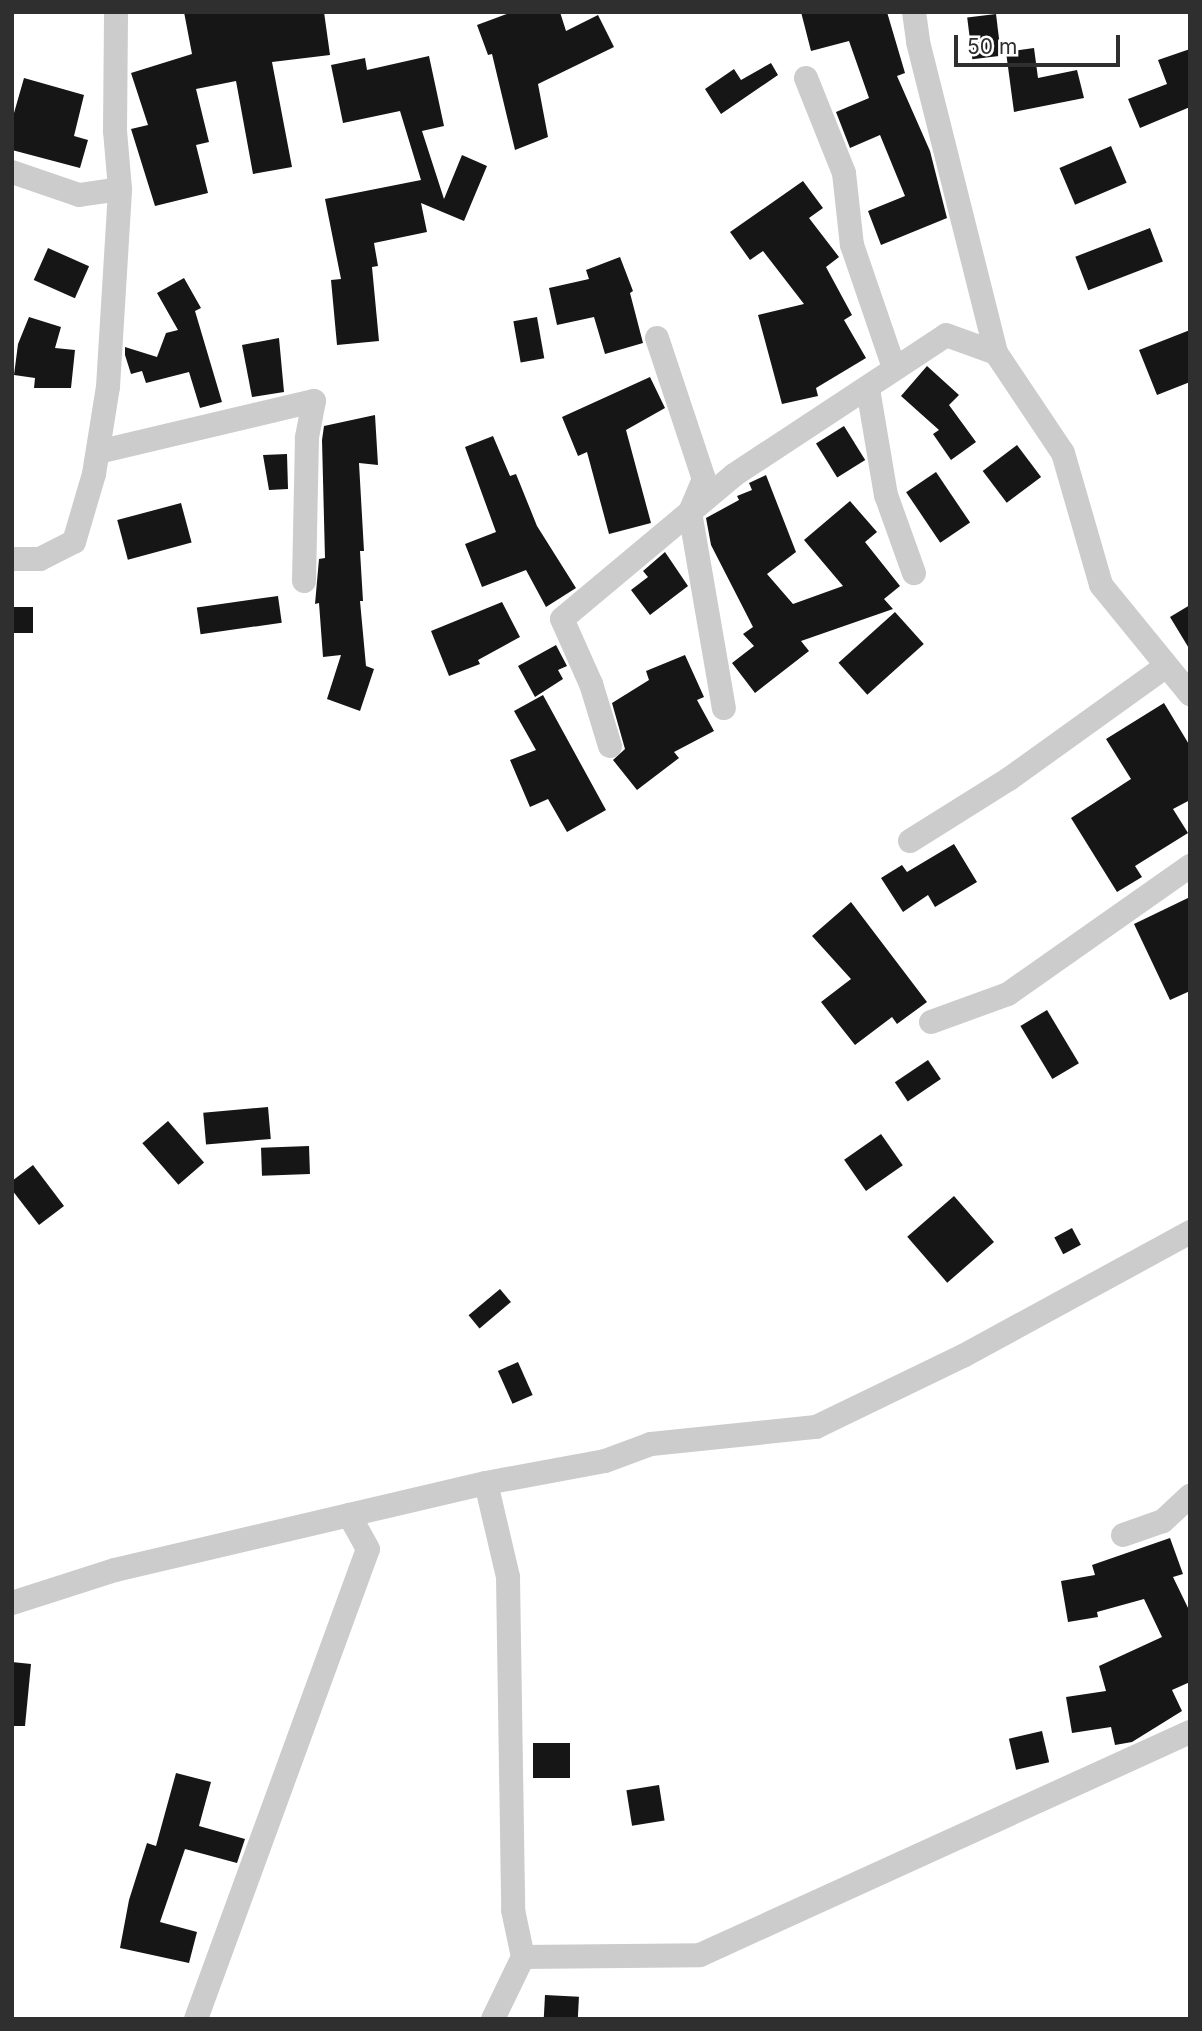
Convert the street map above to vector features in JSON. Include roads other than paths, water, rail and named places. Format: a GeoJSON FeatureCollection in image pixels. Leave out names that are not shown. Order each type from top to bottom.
{"type":"FeatureCollection","features":[{"type":"Feature","properties":{"kind":"street"},"geometry":{"type":"LineString","coordinates":[[12,559],[40,559],[74,542],[98,452],[108,387],[120,189],[115,131],[116,12]]}},
{"type":"Feature","properties":{"kind":"street"},"geometry":{"type":"LineString","coordinates":[[914,12],[918,42],[996,353],[1063,453],[1101,585],[1165,667],[1190,694]]}},
{"type":"Feature","properties":{"kind":"street"},"geometry":{"type":"LineString","coordinates":[[806,78],[844,173],[852,245],[894,368]]}},
{"type":"Feature","properties":{"kind":"street"},"geometry":{"type":"LineString","coordinates":[[12,172],[79,195],[120,189]]}},
{"type":"Feature","properties":{"kind":"street"},"geometry":{"type":"LineString","coordinates":[[610,746],[591,684],[562,619],[755,460],[868,389],[894,368],[946,335],[996,353]]}},
{"type":"Feature","properties":{"kind":"street"},"geometry":{"type":"LineString","coordinates":[[657,338],[705,479],[690,512],[724,708]]}},
{"type":"Feature","properties":{"kind":"street"},"geometry":{"type":"LineString","coordinates":[[868,389],[886,495],[914,573]]}},
{"type":"Feature","properties":{"kind":"street"},"geometry":{"type":"LineString","coordinates":[[98,452],[314,401],[307,438],[303,581]]}},
{"type":"Feature","properties":{"kind":"street"},"geometry":{"type":"LineString","coordinates":[[910,841],[1009,779],[1165,667]]}},
{"type":"Feature","properties":{"kind":"street"},"geometry":{"type":"LineString","coordinates":[[931,1022],[1008,994],[1190,866]]}},
{"type":"Feature","properties":{"kind":"street"},"geometry":{"type":"LineString","coordinates":[[12,1604],[115,1570],[486,1483],[605,1461],[651,1444],[816,1427],[963,1356],[1190,1232]]}},
{"type":"Feature","properties":{"kind":"street"},"geometry":{"type":"LineString","coordinates":[[486,1483],[508,1577],[513,1910],[523,1957],[493,2019]]}},
{"type":"Feature","properties":{"kind":"street"},"geometry":{"type":"LineString","coordinates":[[1123,1535],[1163,1521],[1190,1496]]}},
{"type":"Feature","properties":{"kind":"street"},"geometry":{"type":"LineString","coordinates":[[196,2019],[368,1549],[349,1515]]}},
{"type":"Feature","properties":{"kind":"street"},"geometry":{"type":"LineString","coordinates":[[523,1957],[701,1955],[1190,1731]]}}]}
